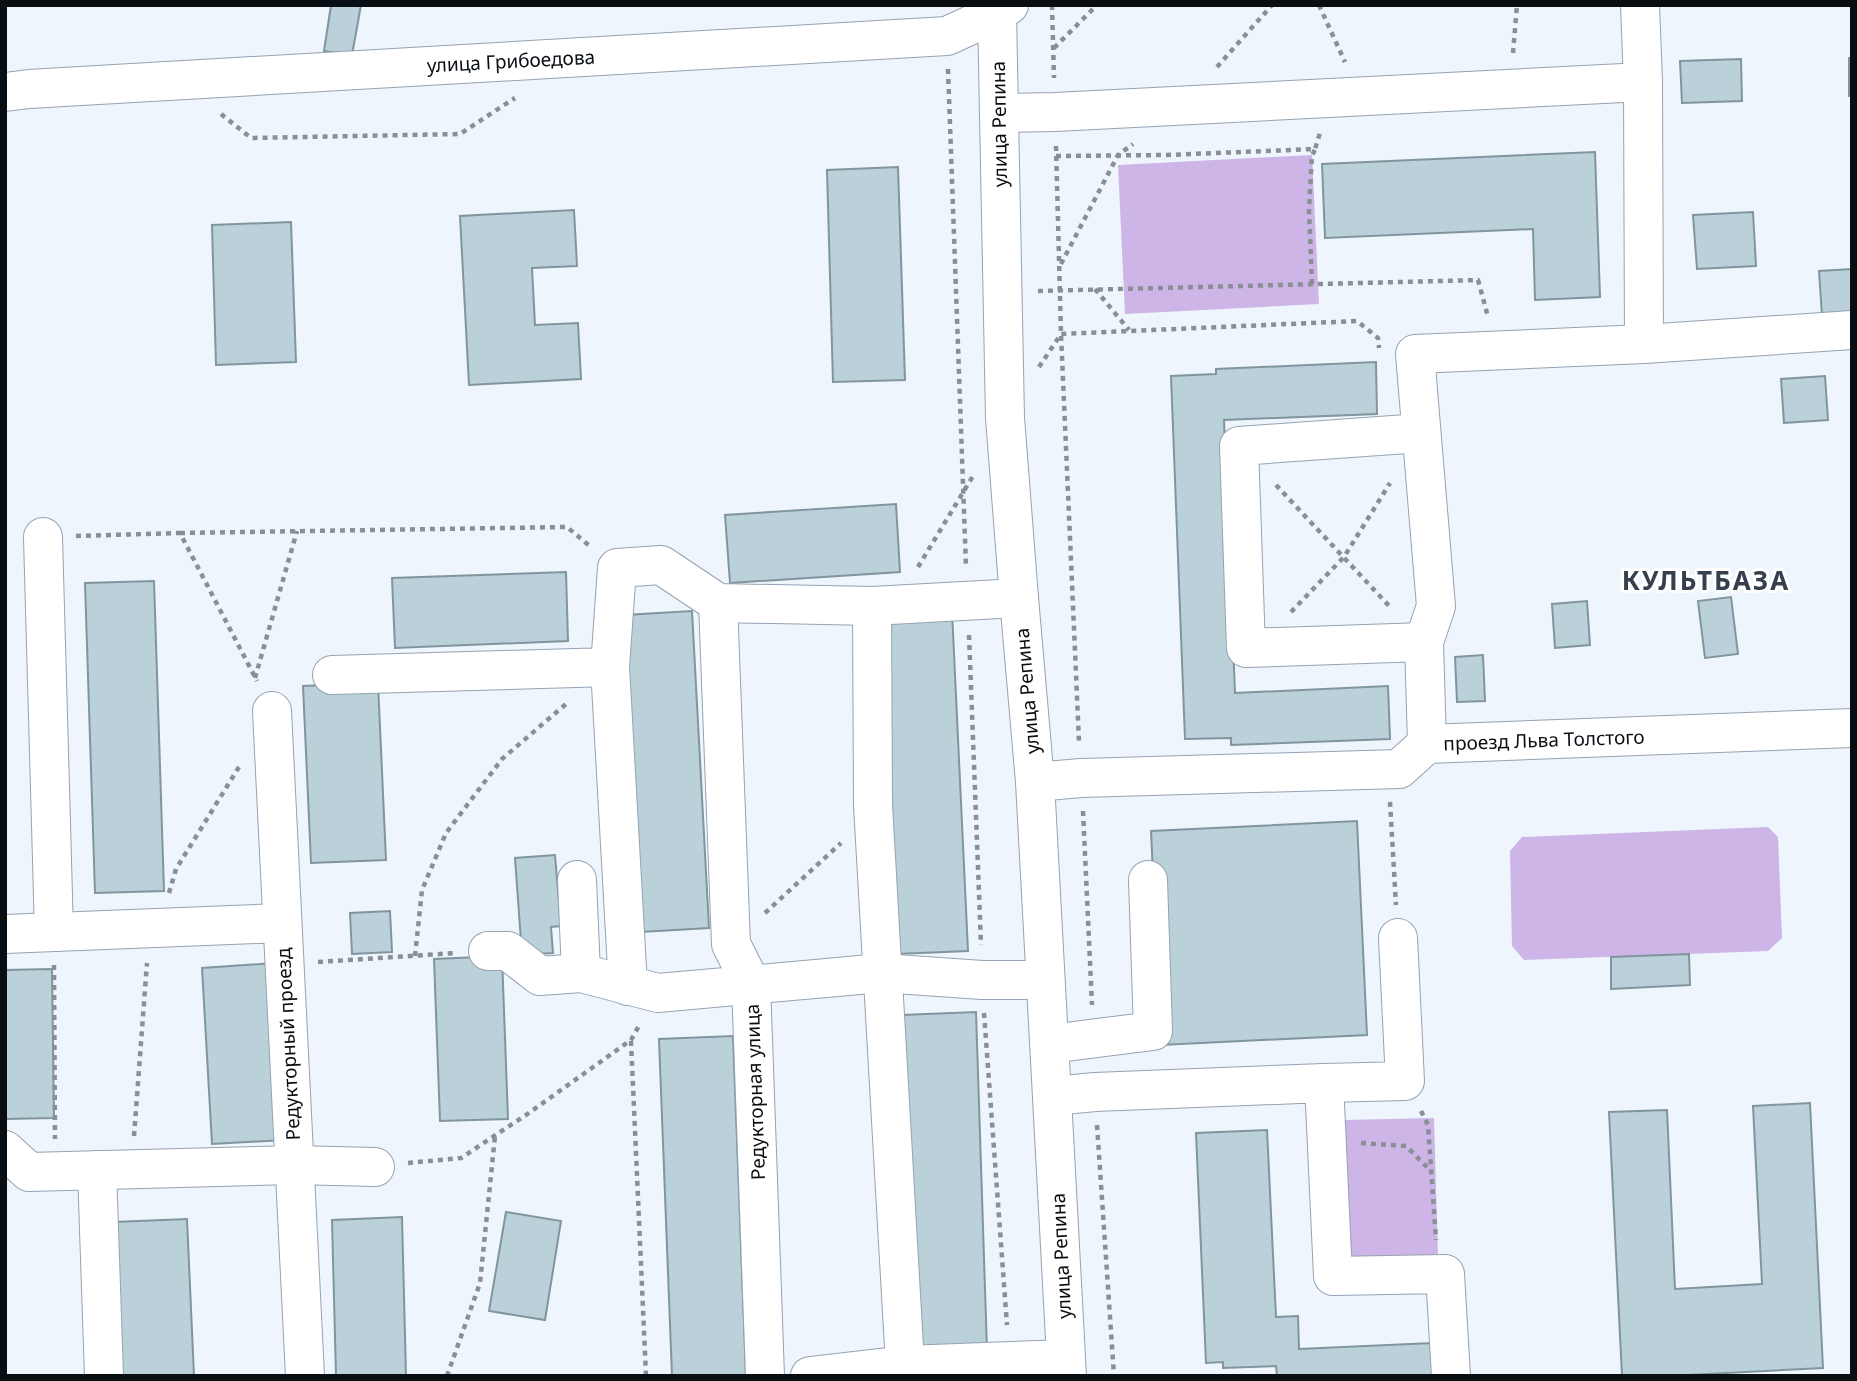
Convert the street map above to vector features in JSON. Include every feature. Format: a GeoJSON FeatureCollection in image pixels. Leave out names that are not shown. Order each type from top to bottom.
{"type":"FeatureCollection","features":[{"type":"Feature","properties":{"kind":"street"},"geometry":{"type":"LineString","coordinates":[[1640,5],[1644,344]]}},
{"type":"Feature","properties":{"kind":"street","name":"улица Грибоедова"},"geometry":{"type":"LineString","coordinates":[[5,92],[947,36],[1002,8]]}},
{"type":"Feature","properties":{"kind":"street","name":"улица Репина"},"geometry":{"type":"LineString","coordinates":[[1002,8],[999,113],[1005,418],[1035,782],[1067,1367]]}},
{"type":"Feature","properties":{"kind":"street"},"geometry":{"type":"LineString","coordinates":[[999,113],[1055,113],[1643,82]]}},
{"type":"Feature","properties":{"kind":"street"},"geometry":{"type":"LineString","coordinates":[[1427,744],[1424,642],[1436,606],[1415,354],[1644,344],[1852,330]]}},
{"type":"Feature","properties":{"kind":"street"},"geometry":{"type":"LineString","coordinates":[[1421,433],[1239,446],[1246,648],[1424,642]]}},
{"type":"Feature","properties":{"kind":"street"},"geometry":{"type":"LineString","coordinates":[[43,537],[54,932]]}},
{"type":"Feature","properties":{"kind":"street"},"geometry":{"type":"LineString","coordinates":[[643,989],[610,667],[617,568],[661,565],[718,603],[872,606],[1019,598]]}},
{"type":"Feature","properties":{"kind":"street","name":"Редукторная улица"},"geometry":{"type":"LineString","coordinates":[[718,603],[731,944],[751,984],[765,1376]]}},
{"type":"Feature","properties":{"kind":"street"},"geometry":{"type":"LineString","coordinates":[[872,606],[873,805],[905,1365]]}},
{"type":"Feature","properties":{"kind":"street"},"geometry":{"type":"LineString","coordinates":[[332,675],[610,667]]}},
{"type":"Feature","properties":{"kind":"street","name":"Редукторный проезд"},"geometry":{"type":"LineString","coordinates":[[264,695],[282,923],[305,1376]]}},
{"type":"Feature","properties":{"kind":"street","name":"проезд Льва Толстого"},"geometry":{"type":"LineString","coordinates":[[1035,782],[1081,778],[1399,769],[1427,744],[1852,728]]}},
{"type":"Feature","properties":{"kind":"street"},"geometry":{"type":"LineString","coordinates":[[577,880],[581,973]]}},
{"type":"Feature","properties":{"kind":"street"},"geometry":{"type":"LineString","coordinates":[[1050,1044],[1153,1031],[1148,880]]}},
{"type":"Feature","properties":{"kind":"street"},"geometry":{"type":"LineString","coordinates":[[5,934],[282,923]]}},
{"type":"Feature","properties":{"kind":"street"},"geometry":{"type":"LineString","coordinates":[[1053,1096],[1095,1092],[1405,1081],[1398,937]]}},
{"type":"Feature","properties":{"kind":"street"},"geometry":{"type":"LineString","coordinates":[[488,951],[508,951],[540,976],[581,973],[643,989],[751,984],[882,973],[982,981],[1045,981]]}},
{"type":"Feature","properties":{"kind":"street"},"geometry":{"type":"LineString","coordinates":[[1324,1083],[1333,1276],[1445,1273],[1451,1376]]}},
{"type":"Feature","properties":{"kind":"street"},"geometry":{"type":"LineString","coordinates":[[5,1150],[30,1172],[294,1165],[375,1167]]}},
{"type":"Feature","properties":{"kind":"street"},"geometry":{"type":"LineString","coordinates":[[97,1170],[104,1376]]}},
{"type":"Feature","properties":{"kind":"street"},"geometry":{"type":"LineString","coordinates":[[810,1376],[905,1365],[1010,1362],[1067,1367]]}},
{"type":"Feature","properties":{"kind":"path"},"geometry":{"type":"LineString","coordinates":[[1052,5],[1061,334],[1093,1039]]}},
{"type":"Feature","properties":{"kind":"path"},"geometry":{"type":"LineString","coordinates":[[1054,48],[1097,5]]}},
{"type":"Feature","properties":{"kind":"path"},"geometry":{"type":"LineString","coordinates":[[1511,89],[1517,5]]}},
{"type":"Feature","properties":{"kind":"path"},"geometry":{"type":"LineString","coordinates":[[947,36],[982,981],[1010,1362]]}},
{"type":"Feature","properties":{"kind":"path"},"geometry":{"type":"LineString","coordinates":[[1312,284],[1309,210],[1312,155],[1322,129]]}},
{"type":"Feature","properties":{"kind":"path"},"geometry":{"type":"LineString","coordinates":[[1056,156],[1315,149]]}},
{"type":"Feature","properties":{"kind":"path"},"geometry":{"type":"LineString","coordinates":[[1059,267],[1118,155]]}},
{"type":"Feature","properties":{"kind":"path"},"geometry":{"type":"LineString","coordinates":[[1003,292],[1478,280],[1488,318]]}},
{"type":"Feature","properties":{"kind":"path"},"geometry":{"type":"LineString","coordinates":[[1095,289],[1129,331]]}},
{"type":"Feature","properties":{"kind":"path"},"geometry":{"type":"LineString","coordinates":[[1061,334],[1357,321],[1378,338],[1379,351]]}},
{"type":"Feature","properties":{"kind":"path"},"geometry":{"type":"LineString","coordinates":[[1239,446],[1395,612]]}},
{"type":"Feature","properties":{"kind":"path"},"geometry":{"type":"LineString","coordinates":[[1258,647],[1344,557],[1393,478]]}},
{"type":"Feature","properties":{"kind":"path"},"geometry":{"type":"LineString","coordinates":[[43,537],[567,527],[617,568]]}},
{"type":"Feature","properties":{"kind":"path"},"geometry":{"type":"LineString","coordinates":[[264,695],[297,531]]}},
{"type":"Feature","properties":{"kind":"path"},"geometry":{"type":"LineString","coordinates":[[180,533],[264,695]]}},
{"type":"Feature","properties":{"kind":"path"},"geometry":{"type":"LineString","coordinates":[[415,956],[422,890],[446,833],[502,759],[610,667]]}},
{"type":"Feature","properties":{"kind":"path"},"geometry":{"type":"LineString","coordinates":[[1388,770],[1398,937]]}},
{"type":"Feature","properties":{"kind":"path"},"geometry":{"type":"LineString","coordinates":[[731,944],[840,844],[873,805]]}},
{"type":"Feature","properties":{"kind":"path"},"geometry":{"type":"LineString","coordinates":[[54,932],[56,1171]]}},
{"type":"Feature","properties":{"kind":"path"},"geometry":{"type":"LineString","coordinates":[[284,964],[488,951]]}},
{"type":"Feature","properties":{"kind":"path"},"geometry":{"type":"LineString","coordinates":[[643,989],[631,1040],[646,1376]]}},
{"type":"Feature","properties":{"kind":"path"},"geometry":{"type":"LineString","coordinates":[[375,1167],[461,1158],[631,1040]]}},
{"type":"Feature","properties":{"kind":"path"},"geometry":{"type":"LineString","coordinates":[[1405,1081],[1428,1125],[1438,1272]]}},
{"type":"Feature","properties":{"kind":"path"},"geometry":{"type":"LineString","coordinates":[[1095,1092],[1114,1376]]}},
{"type":"Feature","properties":{"kind":"path"},"geometry":{"type":"LineString","coordinates":[[447,1376],[480,1283],[495,1136]]}},
{"type":"Feature","properties":{"kind":"path"},"geometry":{"type":"LineString","coordinates":[[1328,1145],[1373,1143],[1406,1146],[1431,1171]]}},
{"type":"Feature","properties":{"kind":"shaded area"},"geometry":{"type":"Polygon","coordinates":[[[1312,155],[1319,304],[1125,314],[1118,165],[1312,155]]]}},
{"type":"Feature","properties":{"kind":"shaded area"},"geometry":{"type":"Polygon","coordinates":[[[1768,827],[1778,837],[1782,938],[1768,951],[1524,960],[1512,946],[1510,851],[1522,837],[1768,827]]]}},
{"type":"Feature","properties":{"kind":"shaded area"},"geometry":{"type":"Polygon","coordinates":[[[1434,1118],[1438,1256],[1346,1258],[1343,1120],[1434,1118]]]}},
{"type":"Feature","properties":{"kind":"building"},"geometry":{"type":"Polygon","coordinates":[[[331,5],[361,5],[352,55],[324,51],[331,5]]]}},
{"type":"Feature","properties":{"kind":"building"},"geometry":{"type":"Polygon","coordinates":[[[1849,58],[1852,58],[1852,96],[1849,96],[1849,58]]]}},
{"type":"Feature","properties":{"kind":"building"},"geometry":{"type":"Polygon","coordinates":[[[1741,59],[1742,101],[1682,103],[1680,61],[1741,59]]]}},
{"type":"Feature","properties":{"kind":"building"},"geometry":{"type":"Polygon","coordinates":[[[1595,152],[1600,297],[1535,300],[1533,229],[1325,238],[1322,164],[1595,152]]]}},
{"type":"Feature","properties":{"kind":"building"},"geometry":{"type":"Polygon","coordinates":[[[898,167],[905,380],[833,382],[827,170],[898,167]]]}},
{"type":"Feature","properties":{"kind":"building"},"geometry":{"type":"Polygon","coordinates":[[[574,210],[577,266],[532,268],[535,325],[578,323],[581,379],[469,385],[460,216],[574,210]]]}},
{"type":"Feature","properties":{"kind":"building"},"geometry":{"type":"Polygon","coordinates":[[[1753,212],[1756,266],[1697,269],[1693,215],[1753,212]]]}},
{"type":"Feature","properties":{"kind":"building"},"geometry":{"type":"Polygon","coordinates":[[[291,222],[296,362],[216,365],[212,225],[291,222]]]}},
{"type":"Feature","properties":{"kind":"building"},"geometry":{"type":"Polygon","coordinates":[[[1852,269],[1852,314],[1822,316],[1819,271],[1852,269]]]}},
{"type":"Feature","properties":{"kind":"building"},"geometry":{"type":"Polygon","coordinates":[[[1376,362],[1377,414],[1224,420],[1235,693],[1388,686],[1390,739],[1231,745],[1231,738],[1185,739],[1171,376],[1216,374],[1216,369],[1376,362]]]}},
{"type":"Feature","properties":{"kind":"building"},"geometry":{"type":"Polygon","coordinates":[[[1825,376],[1828,420],[1784,423],[1781,379],[1825,376]]]}},
{"type":"Feature","properties":{"kind":"building"},"geometry":{"type":"Polygon","coordinates":[[[896,504],[900,572],[730,583],[725,515],[896,504]]]}},
{"type":"Feature","properties":{"kind":"building"},"geometry":{"type":"Polygon","coordinates":[[[566,572],[568,641],[395,648],[392,578],[566,572]]]}},
{"type":"Feature","properties":{"kind":"building"},"geometry":{"type":"Polygon","coordinates":[[[154,581],[164,891],[95,893],[85,583],[154,581]]]}},
{"type":"Feature","properties":{"kind":"building"},"geometry":{"type":"Polygon","coordinates":[[[1731,597],[1738,654],[1705,658],[1698,601],[1731,597]]]}},
{"type":"Feature","properties":{"kind":"building"},"geometry":{"type":"Polygon","coordinates":[[[1587,601],[1590,645],[1555,648],[1552,604],[1587,601]]]}},
{"type":"Feature","properties":{"kind":"building"},"geometry":{"type":"Polygon","coordinates":[[[692,611],[709,928],[641,932],[625,615],[692,611]]]}},
{"type":"Feature","properties":{"kind":"building"},"geometry":{"type":"Polygon","coordinates":[[[952,611],[968,951],[896,954],[881,615],[952,611]]]}},
{"type":"Feature","properties":{"kind":"building"},"geometry":{"type":"Polygon","coordinates":[[[1483,655],[1485,701],[1457,702],[1455,657],[1483,655]]]}},
{"type":"Feature","properties":{"kind":"building"},"geometry":{"type":"Polygon","coordinates":[[[378,683],[386,860],[311,863],[303,686],[378,683]]]}},
{"type":"Feature","properties":{"kind":"building"},"geometry":{"type":"Polygon","coordinates":[[[1357,821],[1367,1035],[1161,1045],[1151,831],[1357,821]]]}},
{"type":"Feature","properties":{"kind":"building"},"geometry":{"type":"Polygon","coordinates":[[[555,855],[561,926],[551,927],[553,953],[522,955],[515,858],[555,855]]]}},
{"type":"Feature","properties":{"kind":"building"},"geometry":{"type":"Polygon","coordinates":[[[390,911],[392,952],[352,954],[350,913],[390,911]]]}},
{"type":"Feature","properties":{"kind":"building"},"geometry":{"type":"Polygon","coordinates":[[[1689,954],[1690,985],[1611,989],[1611,957],[1689,954]]]}},
{"type":"Feature","properties":{"kind":"building"},"geometry":{"type":"Polygon","coordinates":[[[502,956],[508,1119],[440,1121],[434,959],[502,956]]]}},
{"type":"Feature","properties":{"kind":"building"},"geometry":{"type":"Polygon","coordinates":[[[274,963],[284,1140],[212,1144],[202,968],[274,963]]]}},
{"type":"Feature","properties":{"kind":"building"},"geometry":{"type":"Polygon","coordinates":[[[52,969],[54,1118],[5,1119],[5,970],[52,969]]]}},
{"type":"Feature","properties":{"kind":"building"},"geometry":{"type":"Polygon","coordinates":[[[976,1012],[987,1350],[913,1352],[902,1015],[976,1012]]]}},
{"type":"Feature","properties":{"kind":"building"},"geometry":{"type":"Polygon","coordinates":[[[733,1036],[746,1376],[672,1376],[659,1039],[733,1036]]]}},
{"type":"Feature","properties":{"kind":"building"},"geometry":{"type":"Polygon","coordinates":[[[1810,1103],[1823,1368],[1622,1376],[1609,1112],[1667,1110],[1675,1289],[1762,1284],[1753,1106],[1810,1103]]]}},
{"type":"Feature","properties":{"kind":"building"},"geometry":{"type":"Polygon","coordinates":[[[1267,1130],[1276,1317],[1298,1316],[1299,1349],[1432,1343],[1434,1376],[1277,1376],[1276,1366],[1223,1368],[1223,1362],[1206,1363],[1196,1133],[1267,1130]]]}},
{"type":"Feature","properties":{"kind":"building"},"geometry":{"type":"Polygon","coordinates":[[[506,1212],[561,1221],[545,1320],[489,1311],[506,1212]]]}},
{"type":"Feature","properties":{"kind":"building"},"geometry":{"type":"Polygon","coordinates":[[[402,1217],[406,1376],[336,1376],[332,1220],[402,1217]]]}},
{"type":"Feature","properties":{"kind":"building"},"geometry":{"type":"Polygon","coordinates":[[[187,1219],[194,1376],[121,1376],[114,1222],[187,1219]]]}},
{"type":"Feature","properties":{"kind":"district","name":"КУЛЬТБАЗА"},"geometry":{"type":"Point","coordinates":[1706,580]}}]}
